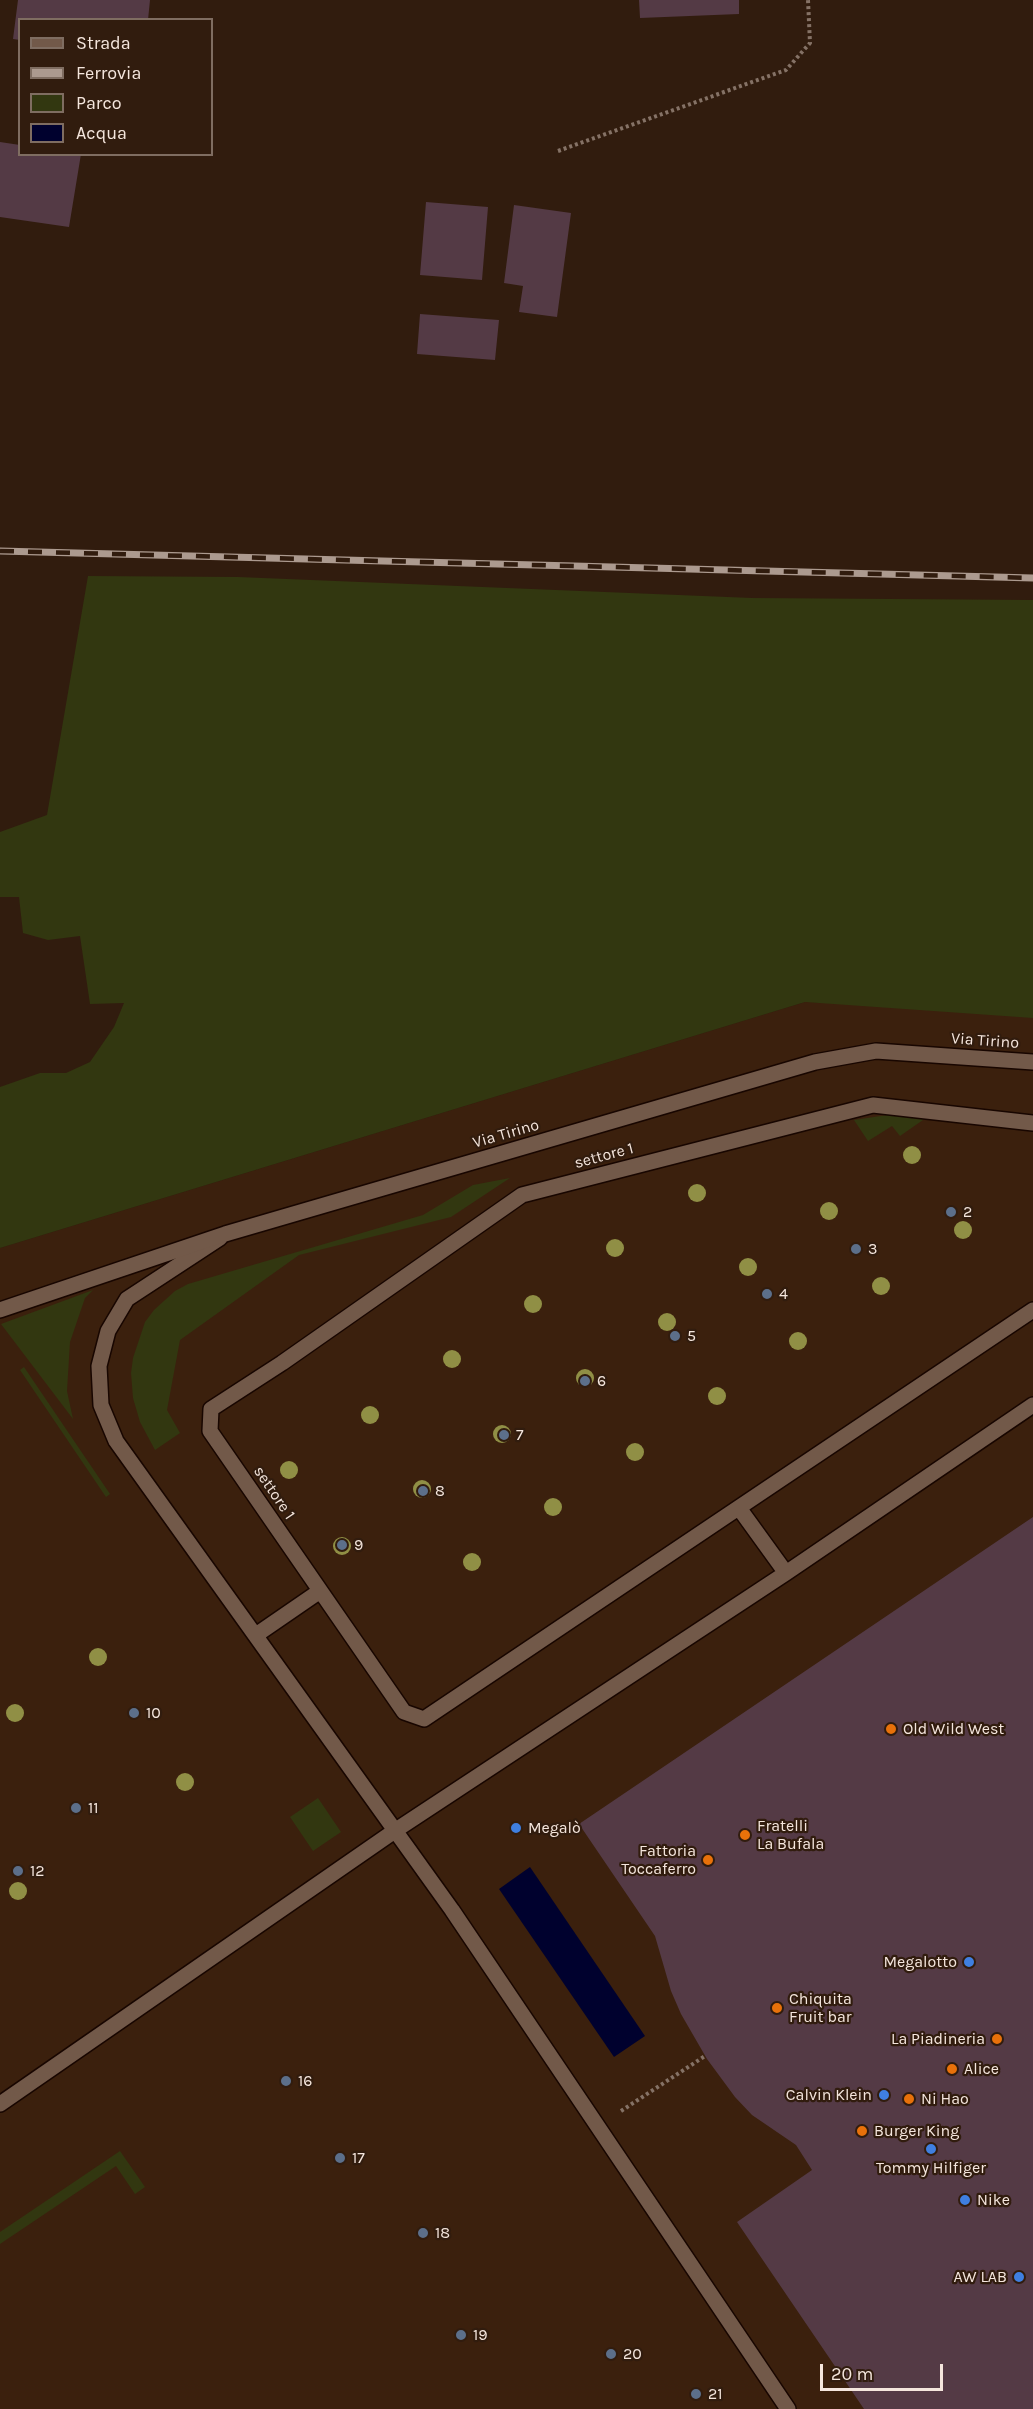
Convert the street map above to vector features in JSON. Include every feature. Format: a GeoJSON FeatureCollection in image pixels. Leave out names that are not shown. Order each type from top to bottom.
{"type":"FeatureCollection","features":[{"type":"Feature","properties":{"kind":"street","name":"Via Tirino"},"geometry":{"type":"LineString","coordinates":[[0,1310],[225,1234],[815,1062],[876,1051],[1033,1062]]}},
{"type":"Feature","properties":{"kind":"street","name":"settore 1"},"geometry":{"type":"LineString","coordinates":[[1033,1122],[873,1105],[522,1195],[211,1410],[210,1431],[404,1712],[424,1719],[1033,1310]]}},
{"type":"Feature","properties":{"kind":"street"},"geometry":{"type":"LineString","coordinates":[[225,1234],[127,1299],[108,1331],[99,1366],[100,1405],[116,1441],[396,1830],[788,2409]]}},
{"type":"Feature","properties":{"kind":"street"},"geometry":{"type":"LineString","coordinates":[[0,2104],[396,1830],[786,1573],[1033,1405]]}},
{"type":"Feature","properties":{"kind":"street"},"geometry":{"type":"LineString","coordinates":[[739,1508],[786,1573]]}},
{"type":"Feature","properties":{"kind":"street"},"geometry":{"type":"LineString","coordinates":[[256,1635],[320,1591]]}},
{"type":"Feature","properties":{"kind":"path"},"geometry":{"type":"LineString","coordinates":[[558,151],[786,70],[810,43],[808,0]]}},
{"type":"Feature","properties":{"kind":"path"},"geometry":{"type":"LineString","coordinates":[[598,2126],[705,2056]]}},
{"type":"Feature","properties":{"kind":"shaded area","name":"Megalò"},"geometry":{"type":"Polygon","coordinates":[[[805,1002],[1033,1003],[1033,2409],[0,2409],[0,1248],[805,1002]]]}},
{"type":"Feature","properties":{"kind":"green space"},"geometry":{"type":"Polygon","coordinates":[[[88,576],[238,577],[752,598],[1033,600],[1033,1018],[805,1002],[0,1248],[0,1087],[40,1073],[66,1073],[90,1062],[114,1027],[124,1003],[90,1004],[80,936],[48,940],[23,933],[19,897],[0,897],[0,832],[47,815],[88,576]]]}},
{"type":"Feature","properties":{"kind":"green space"},"geometry":{"type":"Polygon","coordinates":[[[887,1115],[921,1115],[923,1120],[900,1136],[892,1126],[868,1141],[854,1120],[887,1115]]]}},
{"type":"Feature","properties":{"kind":"green space"},"geometry":{"type":"Polygon","coordinates":[[[510,1178],[451,1217],[299,1255],[180,1340],[167,1410],[180,1433],[155,1450],[140,1422],[133,1398],[131,1373],[133,1358],[145,1322],[154,1310],[175,1291],[188,1284],[423,1215],[473,1185],[510,1178]]]}},
{"type":"Feature","properties":{"kind":"green space"},"geometry":{"type":"Polygon","coordinates":[[[93,1290],[85,1298],[70,1342],[67,1391],[73,1419],[1,1324],[93,1290]]]}},
{"type":"Feature","properties":{"kind":"green space"},"geometry":{"type":"Polygon","coordinates":[[[24,1367],[110,1494],[106,1497],[20,1370],[24,1367]]]}},
{"type":"Feature","properties":{"kind":"green space"},"geometry":{"type":"Polygon","coordinates":[[[318,1798],[341,1832],[313,1851],[290,1817],[318,1798]]]}},
{"type":"Feature","properties":{"kind":"green space"},"geometry":{"type":"Polygon","coordinates":[[[120,2151],[145,2187],[135,2194],[116,2166],[0,2244],[0,2232],[120,2151]]]}},
{"type":"Feature","properties":{"kind":"water"},"geometry":{"type":"Polygon","coordinates":[[[530,1867],[645,2036],[614,2057],[499,1889],[530,1867]]]}},
{"type":"Feature","properties":{"kind":"building"},"geometry":{"type":"Polygon","coordinates":[[[18,0],[150,0],[148,18],[18,18],[18,40],[13,39],[18,0]]]}},
{"type":"Feature","properties":{"kind":"building"},"geometry":{"type":"Polygon","coordinates":[[[639,0],[739,0],[739,14],[640,18],[639,0]]]}},
{"type":"Feature","properties":{"kind":"building"},"geometry":{"type":"Polygon","coordinates":[[[0,142],[18,145],[18,156],[81,156],[69,227],[0,217],[0,142]]]}},
{"type":"Feature","properties":{"kind":"building"},"geometry":{"type":"Polygon","coordinates":[[[426,202],[488,207],[482,280],[420,275],[426,202]]]}},
{"type":"Feature","properties":{"kind":"building"},"geometry":{"type":"Polygon","coordinates":[[[514,205],[571,213],[557,317],[519,312],[523,286],[504,283],[514,205]]]}},
{"type":"Feature","properties":{"kind":"building"},"geometry":{"type":"Polygon","coordinates":[[[420,314],[499,320],[495,360],[417,354],[420,314]]]}},
{"type":"Feature","properties":{"kind":"building","name":"Megalò"},"geometry":{"type":"Polygon","coordinates":[[[1033,1517],[1033,2409],[864,2409],[737,2222],[812,2170],[796,2145],[752,2115],[735,2097],[707,2059],[681,2014],[671,1991],[655,1936],[579,1824],[1033,1517]]]}},
{"type":"Feature","properties":{"kind":"railway"},"geometry":{"type":"LineString","coordinates":[[0,551],[1033,578]]}},
{"type":"Feature","properties":{"kind":"place","name":"2"},"geometry":{"type":"Point","coordinates":[951,1212]}},
{"type":"Feature","properties":{"kind":"place","name":"3"},"geometry":{"type":"Point","coordinates":[856,1249]}},
{"type":"Feature","properties":{"kind":"place","name":"4"},"geometry":{"type":"Point","coordinates":[767,1294]}},
{"type":"Feature","properties":{"kind":"place","name":"5"},"geometry":{"type":"Point","coordinates":[675,1336]}},
{"type":"Feature","properties":{"kind":"place","name":"6"},"geometry":{"type":"Point","coordinates":[585,1381]}},
{"type":"Feature","properties":{"kind":"place","name":"7"},"geometry":{"type":"Point","coordinates":[504,1435]}},
{"type":"Feature","properties":{"kind":"place","name":"8"},"geometry":{"type":"Point","coordinates":[423,1491]}},
{"type":"Feature","properties":{"kind":"place","name":"9"},"geometry":{"type":"Point","coordinates":[342,1545]}},
{"type":"Feature","properties":{"kind":"place","name":"10"},"geometry":{"type":"Point","coordinates":[134,1713]}},
{"type":"Feature","properties":{"kind":"place","name":"Old Wild West"},"geometry":{"type":"Point","coordinates":[891,1729]}},
{"type":"Feature","properties":{"kind":"place","name":"11"},"geometry":{"type":"Point","coordinates":[76,1808]}},
{"type":"Feature","properties":{"kind":"place","name":"Megalò"},"geometry":{"type":"Point","coordinates":[516,1828]}},
{"type":"Feature","properties":{"kind":"place","name":"Fratelli La Bufala"},"geometry":{"type":"Point","coordinates":[745,1835]}},
{"type":"Feature","properties":{"kind":"place","name":"Fattoria Toccaferro"},"geometry":{"type":"Point","coordinates":[708,1860]}},
{"type":"Feature","properties":{"kind":"place","name":"12"},"geometry":{"type":"Point","coordinates":[18,1871]}},
{"type":"Feature","properties":{"kind":"place","name":"Megalotto"},"geometry":{"type":"Point","coordinates":[969,1962]}},
{"type":"Feature","properties":{"kind":"place","name":"Chiquita Fruit bar"},"geometry":{"type":"Point","coordinates":[777,2008]}},
{"type":"Feature","properties":{"kind":"place","name":"La Piadineria"},"geometry":{"type":"Point","coordinates":[997,2039]}},
{"type":"Feature","properties":{"kind":"place","name":"Alice"},"geometry":{"type":"Point","coordinates":[952,2069]}},
{"type":"Feature","properties":{"kind":"place","name":"16"},"geometry":{"type":"Point","coordinates":[286,2081]}},
{"type":"Feature","properties":{"kind":"place","name":"Calvin Klein"},"geometry":{"type":"Point","coordinates":[884,2095]}},
{"type":"Feature","properties":{"kind":"place","name":"Ni Hao"},"geometry":{"type":"Point","coordinates":[909,2099]}},
{"type":"Feature","properties":{"kind":"place","name":"Burger King"},"geometry":{"type":"Point","coordinates":[862,2131]}},
{"type":"Feature","properties":{"kind":"place","name":"Tommy Hilfiger"},"geometry":{"type":"Point","coordinates":[931,2149]}},
{"type":"Feature","properties":{"kind":"place","name":"17"},"geometry":{"type":"Point","coordinates":[340,2158]}},
{"type":"Feature","properties":{"kind":"place","name":"Nike"},"geometry":{"type":"Point","coordinates":[965,2200]}},
{"type":"Feature","properties":{"kind":"place","name":"18"},"geometry":{"type":"Point","coordinates":[423,2233]}},
{"type":"Feature","properties":{"kind":"place","name":"AW LAB"},"geometry":{"type":"Point","coordinates":[1019,2277]}},
{"type":"Feature","properties":{"kind":"place","name":"19"},"geometry":{"type":"Point","coordinates":[461,2335]}},
{"type":"Feature","properties":{"kind":"place","name":"20"},"geometry":{"type":"Point","coordinates":[611,2354]}},
{"type":"Feature","properties":{"kind":"place","name":"21"},"geometry":{"type":"Point","coordinates":[696,2394]}}]}
